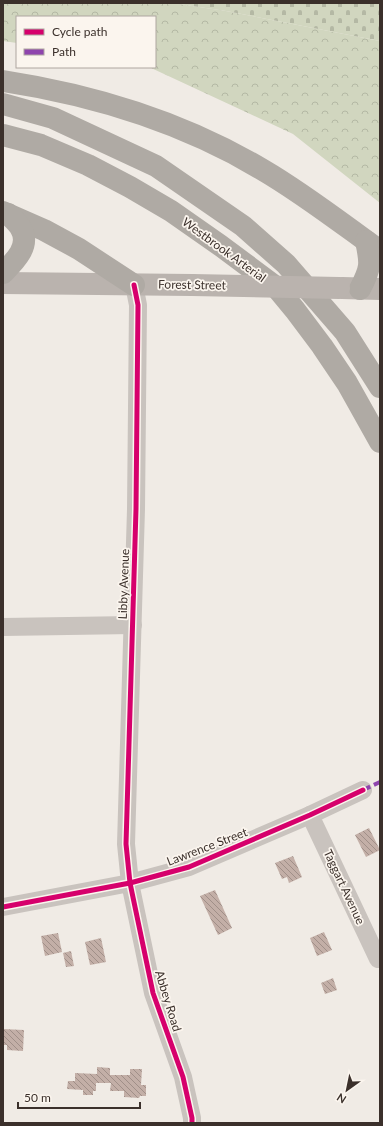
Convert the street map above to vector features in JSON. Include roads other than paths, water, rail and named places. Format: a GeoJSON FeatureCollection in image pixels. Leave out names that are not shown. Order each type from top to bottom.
{"type":"FeatureCollection","features":[{"type":"Feature","properties":{"kind":"highway"},"geometry":{"type":"LineString","coordinates":[[3,81],[42,87],[81,96],[155,119],[228,151],[268,173],[327,211],[373,246],[369,271],[370,289]]}},
{"type":"Feature","properties":{"kind":"highway"},"geometry":{"type":"LineString","coordinates":[[3,104],[53,118],[156,166],[243,226],[286,264],[345,332],[380,387]]}},
{"type":"Feature","properties":{"kind":"highway","name":"Westbrook Arterial"},"geometry":{"type":"LineString","coordinates":[[3,135],[41,145],[88,165],[130,187],[171,211],[276,287],[322,346],[347,383],[380,442]]}},
{"type":"Feature","properties":{"kind":"highway"},"geometry":{"type":"LineString","coordinates":[[3,273],[18,256],[24,246],[24,236],[21,228],[5,212]]}},
{"type":"Feature","properties":{"kind":"highway"},"geometry":{"type":"LineString","coordinates":[[5,212],[44,230],[79,249],[134,285]]}},
{"type":"Feature","properties":{"kind":"street","name":"Forest Street"},"geometry":{"type":"LineString","coordinates":[[3,284],[192,285],[370,289]]}},
{"type":"Feature","properties":{"kind":"street","name":"Libby Avenue"},"geometry":{"type":"LineString","coordinates":[[130,883],[126,844],[136,509],[138,305],[134,285]]}},
{"type":"Feature","properties":{"kind":"street"},"geometry":{"type":"LineString","coordinates":[[3,626],[133,624]]}},
{"type":"Feature","properties":{"kind":"street","name":"Lawrence Street"},"geometry":{"type":"LineString","coordinates":[[3,907],[130,883],[189,867],[310,815],[363,790]]}},
{"type":"Feature","properties":{"kind":"street","name":"Taggart Avenue"},"geometry":{"type":"LineString","coordinates":[[310,815],[378,959]]}},
{"type":"Feature","properties":{"kind":"street","name":"Abbey Road"},"geometry":{"type":"LineString","coordinates":[[130,883],[153,993],[183,1077],[192,1123]]}}]}
